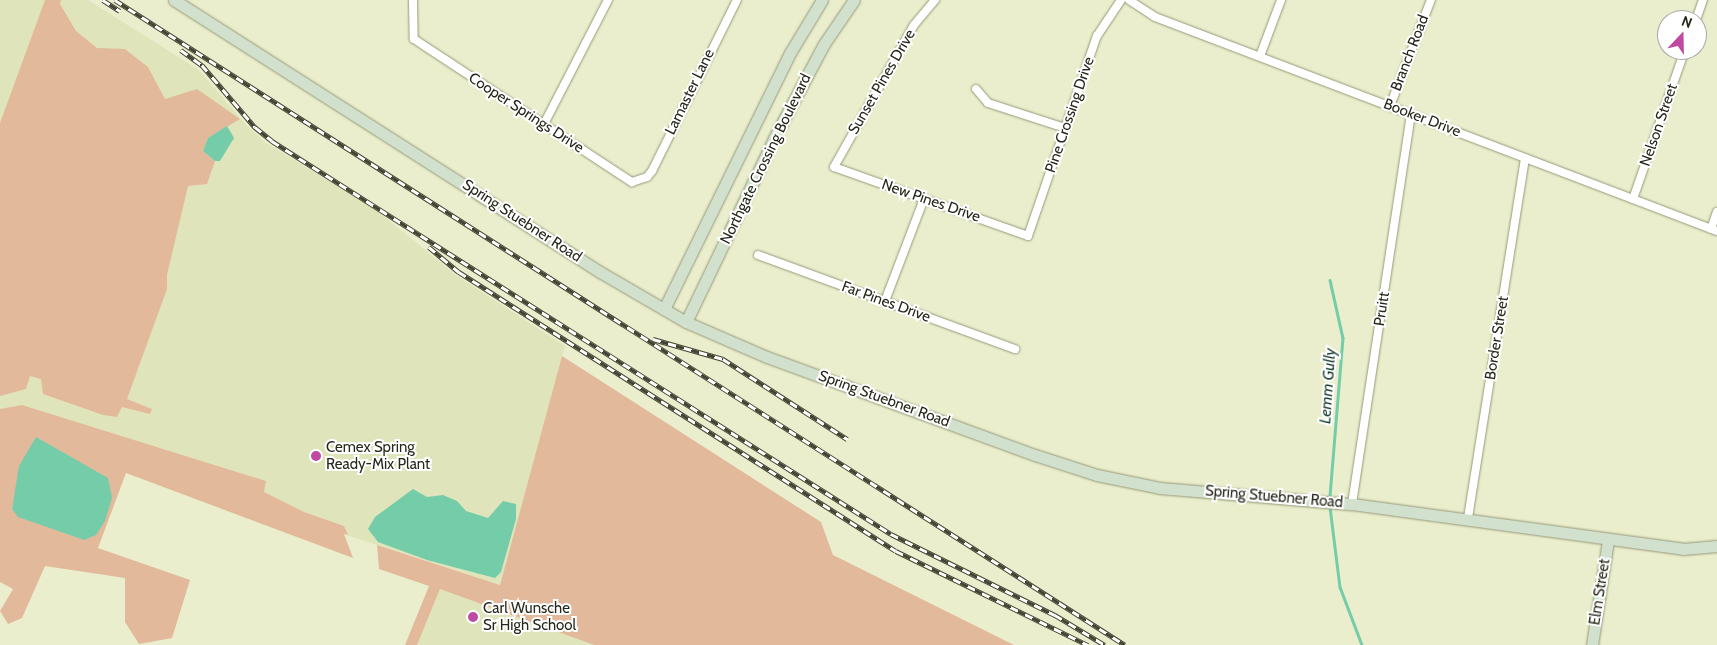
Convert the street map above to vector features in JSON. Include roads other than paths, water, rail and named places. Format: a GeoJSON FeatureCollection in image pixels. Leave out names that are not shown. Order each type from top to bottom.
{"type":"FeatureCollection","features":[{"type":"Feature","properties":{"kind":"main road","name":"Spring Stuebner Road"},"geometry":{"type":"LineString","coordinates":[[174,0],[600,272],[686,322],[766,357],[1097,476],[1160,488],[1352,504],[1468,518],[1608,540],[1683,549],[1717,546]]}},
{"type":"Feature","properties":{"kind":"main road","name":"Northgate Crossing Boulevard"},"geometry":{"type":"LineString","coordinates":[[664,309],[752,134],[790,53],[822,0]]}},
{"type":"Feature","properties":{"kind":"main road","name":"Northgate Crossing Boulevard"},"geometry":{"type":"LineString","coordinates":[[686,322],[772,144],[824,44],[854,0]]}},
{"type":"Feature","properties":{"kind":"main road"},"geometry":{"type":"LineString","coordinates":[[752,134],[772,144]]}},
{"type":"Feature","properties":{"kind":"main road","name":"Elm Street"},"geometry":{"type":"LineString","coordinates":[[1592,645],[1608,540]]}},
{"type":"Feature","properties":{"kind":"street","name":"Cooper Springs Drive"},"geometry":{"type":"LineString","coordinates":[[413,0],[414,39],[632,182],[640,180]]}},
{"type":"Feature","properties":{"kind":"street"},"geometry":{"type":"LineString","coordinates":[[544,124],[608,0]]}},
{"type":"Feature","properties":{"kind":"street","name":"Lamaster Lane"},"geometry":{"type":"LineString","coordinates":[[640,180],[652,170],[737,0]]}},
{"type":"Feature","properties":{"kind":"street","name":"Sunset Pines Drive"},"geometry":{"type":"LineString","coordinates":[[834,167],[914,25],[935,0]]}},
{"type":"Feature","properties":{"kind":"street","name":"Pine Crossing Drive"},"geometry":{"type":"LineString","coordinates":[[1028,236],[1097,36],[1121,0]]}},
{"type":"Feature","properties":{"kind":"street","name":"Booker Drive"},"geometry":{"type":"LineString","coordinates":[[1129,0],[1155,17],[1714,230]]}},
{"type":"Feature","properties":{"kind":"street"},"geometry":{"type":"LineString","coordinates":[[1260,56],[1280,0]]}},
{"type":"Feature","properties":{"kind":"street","name":"Branch Road"},"geometry":{"type":"LineString","coordinates":[[1390,106],[1431,0]]}},
{"type":"Feature","properties":{"kind":"street","name":"Nelson Street"},"geometry":{"type":"LineString","coordinates":[[1633,199],[1682,60]]}},
{"type":"Feature","properties":{"kind":"street"},"geometry":{"type":"LineString","coordinates":[[976,89],[988,103],[1065,128]]}},
{"type":"Feature","properties":{"kind":"street","name":"Pruitt"},"geometry":{"type":"LineString","coordinates":[[1352,504],[1411,114]]}},
{"type":"Feature","properties":{"kind":"street","name":"Border Street"},"geometry":{"type":"LineString","coordinates":[[1468,518],[1525,158]]}},
{"type":"Feature","properties":{"kind":"street","name":"New Pines Drive"},"geometry":{"type":"LineString","coordinates":[[834,167],[1028,236]]}},
{"type":"Feature","properties":{"kind":"street"},"geometry":{"type":"LineString","coordinates":[[884,302],[924,199]]}},
{"type":"Feature","properties":{"kind":"street"},"geometry":{"type":"LineString","coordinates":[[1714,230],[1717,212]]}},
{"type":"Feature","properties":{"kind":"street","name":"Far Pines Drive"},"geometry":{"type":"LineString","coordinates":[[758,255],[1015,349]]}},
{"type":"Feature","properties":{"kind":"waterway","name":"Lemm Gully"},"geometry":{"type":"LineString","coordinates":[[1330,280],[1343,338],[1330,495]]}},
{"type":"Feature","properties":{"kind":"waterway","name":"Lemm Gully"},"geometry":{"type":"LineString","coordinates":[[1330,507],[1340,587],[1362,645]]}},
{"type":"Feature","properties":{"kind":"railway"},"geometry":{"type":"LineString","coordinates":[[103,0],[120,11]]}},
{"type":"Feature","properties":{"kind":"railway"},"geometry":{"type":"LineString","coordinates":[[115,0],[1125,645]]}},
{"type":"Feature","properties":{"kind":"railway"},"geometry":{"type":"LineString","coordinates":[[181,50],[202,65],[255,127],[272,141],[891,534],[1055,615],[1105,645]]}},
{"type":"Feature","properties":{"kind":"railway"},"geometry":{"type":"LineString","coordinates":[[429,247],[459,272],[896,551],[1088,645]]}},
{"type":"Feature","properties":{"kind":"railway"},"geometry":{"type":"LineString","coordinates":[[653,339],[723,359],[847,439]]}},
{"type":"Feature","properties":{"kind":"place","name":"Cemex Spring Ready-Mix Plant"},"geometry":{"type":"Point","coordinates":[316,456]}},
{"type":"Feature","properties":{"kind":"place","name":"Carl Wunsche Sr High School"},"geometry":{"type":"Point","coordinates":[473,617]}}]}
